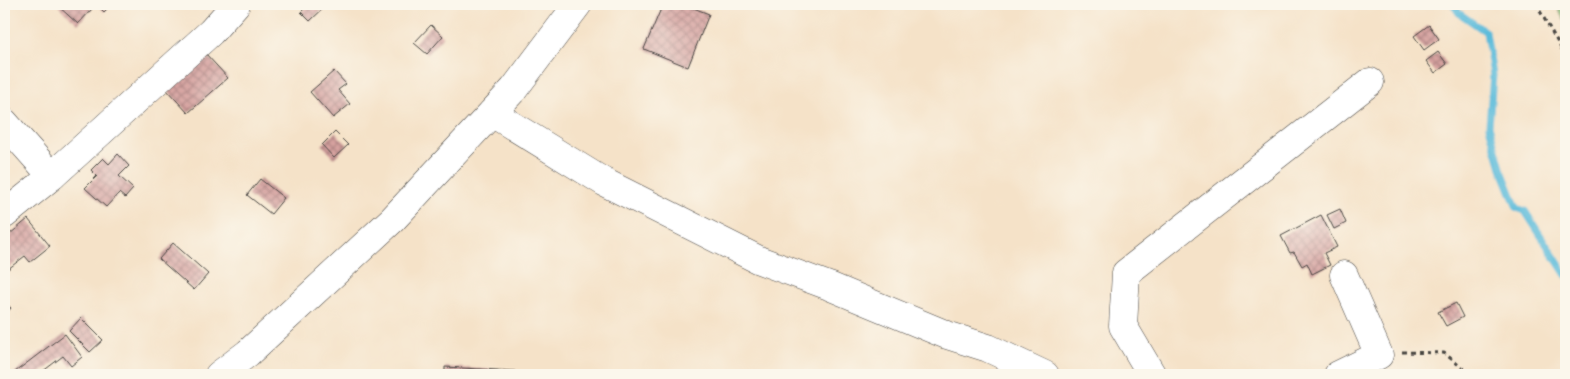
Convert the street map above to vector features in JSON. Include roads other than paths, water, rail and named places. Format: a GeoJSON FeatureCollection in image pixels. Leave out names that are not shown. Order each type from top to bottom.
{"type":"FeatureCollection","features":[{"type":"Feature","properties":{"kind":"street"},"geometry":{"type":"LineString","coordinates":[[4,215],[52,176],[211,32],[236,4]]}},
{"type":"Feature","properties":{"kind":"street"},"geometry":{"type":"LineString","coordinates":[[219,375],[248,353],[392,220],[514,89],[578,4]]}},
{"type":"Feature","properties":{"kind":"street"},"geometry":{"type":"LineString","coordinates":[[1152,375],[1123,326],[1126,273],[1370,82]]}},
{"type":"Feature","properties":{"kind":"street"},"geometry":{"type":"LineString","coordinates":[[492,114],[604,182],[758,260],[947,335],[988,348],[1045,375]]}},
{"type":"Feature","properties":{"kind":"street"},"geometry":{"type":"LineString","coordinates":[[4,122],[52,176]]}},
{"type":"Feature","properties":{"kind":"street"},"geometry":{"type":"LineString","coordinates":[[1338,375],[1379,355],[1344,276]]}},
{"type":"Feature","properties":{"kind":"waterway"},"geometry":{"type":"LineString","coordinates":[[1453,4],[1459,13],[1486,32],[1493,75],[1489,126],[1501,168],[1517,208],[1525,211],[1566,275]]}}]}
